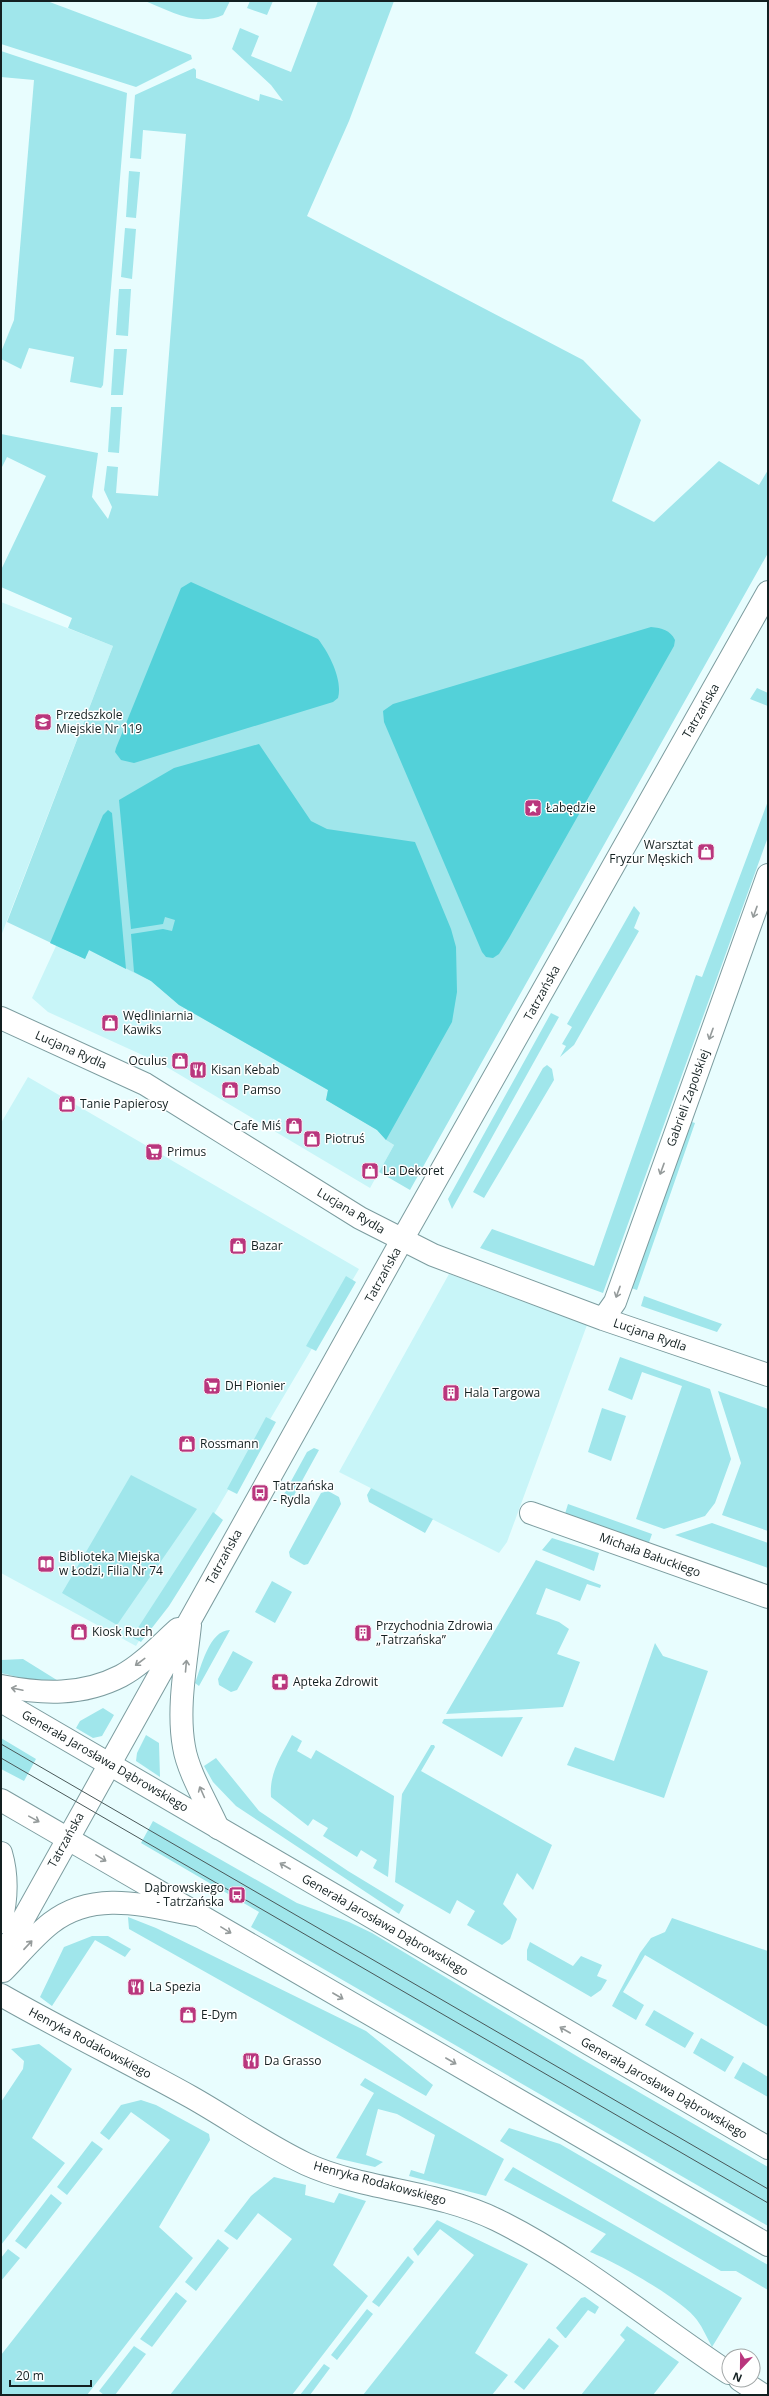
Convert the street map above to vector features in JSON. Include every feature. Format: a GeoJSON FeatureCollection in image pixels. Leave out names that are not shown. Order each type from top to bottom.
{"type":"FeatureCollection","features":[{"type":"Feature","properties":{"kind":"street","name":"Tatrzańska"},"geometry":{"type":"LineString","coordinates":[[1,1959],[402,1240],[768,592]]}},
{"type":"Feature","properties":{"kind":"street","name":"Gabrieli Zapolskiej"},"geometry":{"type":"LineString","coordinates":[[603,1319],[615,1302],[768,875]]}},
{"type":"Feature","properties":{"kind":"street","name":"Lucjana Rydla"},"geometry":{"type":"LineString","coordinates":[[1,1018],[146,1084],[360,1218],[433,1255],[603,1319],[768,1375]]}},
{"type":"Feature","properties":{"kind":"street","name":"Michała Bałuckiego"},"geometry":{"type":"LineString","coordinates":[[531,1513],[768,1598]]}},
{"type":"Feature","properties":{"kind":"street"},"geometry":{"type":"LineString","coordinates":[[1,1686],[32,1692],[86,1689],[121,1676],[145,1658],[190,1618]]}},
{"type":"Feature","properties":{"kind":"street"},"geometry":{"type":"LineString","coordinates":[[190,1618],[182,1727],[184,1747],[187,1759],[218,1828]]}},
{"type":"Feature","properties":{"kind":"street","name":"Generała Jarosława Dąbrowskiego"},"geometry":{"type":"LineString","coordinates":[[1,1701],[768,2148]]}},
{"type":"Feature","properties":{"kind":"street"},"geometry":{"type":"LineString","coordinates":[[1,1800],[768,2245]]}},
{"type":"Feature","properties":{"kind":"street"},"geometry":{"type":"LineString","coordinates":[[1,1853],[7,1880],[6,1904],[1,1922]]}},
{"type":"Feature","properties":{"kind":"street"},"geometry":{"type":"LineString","coordinates":[[1,1973],[52,1922],[89,1904],[115,1902],[200,1915]]}},
{"type":"Feature","properties":{"kind":"street","name":"Henryka Rodakowskiego"},"geometry":{"type":"LineString","coordinates":[[1,1995],[192,2098],[252,2135],[306,2164],[334,2174],[454,2202],[537,2240],[721,2367]]}},
{"type":"Feature","properties":{"kind":"street"},"geometry":{"type":"LineString","coordinates":[[752,2388],[763,2395]]}},
{"type":"Feature","properties":{"kind":"shaded area"},"geometry":{"type":"Polygon","coordinates":[[[1,1],[47,1],[191,55],[192,59],[136,87],[1,44],[1,1]]]}},
{"type":"Feature","properties":{"kind":"shaded area"},"geometry":{"type":"Polygon","coordinates":[[[145,1],[230,1],[223,15],[203,19],[174,13],[145,1]]]}},
{"type":"Feature","properties":{"kind":"shaded area"},"geometry":{"type":"Polygon","coordinates":[[[250,1],[273,1],[267,15],[247,8],[250,1]]]}},
{"type":"Feature","properties":{"kind":"shaded area"},"geometry":{"type":"Polygon","coordinates":[[[318,1],[394,1],[349,121],[307,216],[583,360],[641,420],[612,501],[654,522],[719,461],[759,485],[768,470],[768,553],[410,1190],[379,1172],[394,1145],[386,1140],[377,1130],[326,1100],[328,1090],[179,1005],[151,981],[89,950],[85,959],[7,922],[113,646],[68,628],[72,618],[1,587],[1,570],[46,476],[7,457],[1,469],[1,434],[98,453],[92,497],[108,519],[112,507],[104,490],[107,466],[118,467],[116,493],[158,496],[186,134],[143,130],[141,159],[130,158],[135,95],[194,68],[196,70],[196,78],[259,101],[260,94],[283,101],[271,85],[232,49],[240,28],[259,36],[251,56],[291,72],[318,1]]]}},
{"type":"Feature","properties":{"kind":"shaded area"},"geometry":{"type":"Polygon","coordinates":[[[1,51],[127,93],[103,385],[101,388],[70,382],[74,357],[29,348],[21,369],[1,359],[1,352],[14,320],[34,80],[1,77],[1,51]]]}},
{"type":"Feature","properties":{"kind":"shaded area"},"geometry":{"type":"Polygon","coordinates":[[[129,171],[140,172],[136,218],[126,217],[129,171]]]}},
{"type":"Feature","properties":{"kind":"shaded area"},"geometry":{"type":"Polygon","coordinates":[[[125,228],[136,229],[132,279],[121,277],[125,228]]]}},
{"type":"Feature","properties":{"kind":"shaded area"},"geometry":{"type":"Polygon","coordinates":[[[119,289],[131,289],[128,336],[116,335],[119,289]]]}},
{"type":"Feature","properties":{"kind":"shaded area"},"geometry":{"type":"Polygon","coordinates":[[[114,349],[127,349],[123,395],[111,395],[114,349]]]}},
{"type":"Feature","properties":{"kind":"shaded area"},"geometry":{"type":"Polygon","coordinates":[[[111,407],[122,407],[119,453],[108,452],[111,407]]]}},
{"type":"Feature","properties":{"kind":"shaded area"},"geometry":{"type":"Polygon","coordinates":[[[191,582],[318,639],[330,659],[337,675],[339,683],[338,698],[333,702],[134,763],[121,760],[115,752],[116,748],[181,588],[191,582]]]}},
{"type":"Feature","properties":{"kind":"shaded area","name":"Przedszkole Miejskie Nr 119"},"geometry":{"type":"Polygon","coordinates":[[[1,602],[113,646],[1,936],[1,602]]]}},
{"type":"Feature","properties":{"kind":"shaded area"},"geometry":{"type":"Polygon","coordinates":[[[651,627],[662,629],[671,634],[675,640],[674,646],[509,938],[499,954],[493,958],[486,957],[482,952],[384,722],[383,711],[393,704],[651,627]]]}},
{"type":"Feature","properties":{"kind":"shaded area"},"geometry":{"type":"Polygon","coordinates":[[[757,688],[768,693],[768,706],[750,699],[757,688]]]}},
{"type":"Feature","properties":{"kind":"shaded area"},"geometry":{"type":"Polygon","coordinates":[[[259,744],[311,821],[327,829],[415,842],[451,929],[456,947],[457,992],[452,1022],[386,1140],[377,1130],[326,1100],[328,1090],[179,1005],[151,981],[134,972],[131,934],[163,929],[172,931],[175,920],[165,917],[163,924],[131,929],[119,800],[174,768],[259,744]]]}},
{"type":"Feature","properties":{"kind":"shaded area"},"geometry":{"type":"Polygon","coordinates":[[[768,801],[768,837],[603,1293],[480,1248],[492,1229],[594,1266],[696,975],[702,977],[768,801]]]}},
{"type":"Feature","properties":{"kind":"shaded area"},"geometry":{"type":"Polygon","coordinates":[[[108,810],[112,813],[126,969],[89,950],[85,959],[50,943],[103,815],[108,810]]]}},
{"type":"Feature","properties":{"kind":"shaded area"},"geometry":{"type":"Polygon","coordinates":[[[634,906],[640,913],[634,928],[639,931],[574,1045],[560,1057],[566,1046],[562,1044],[572,1027],[567,1024],[634,906]]]}},
{"type":"Feature","properties":{"kind":"shaded area"},"geometry":{"type":"Polygon","coordinates":[[[56,946],[89,949],[151,981],[179,1005],[329,1090],[326,1100],[377,1130],[386,1140],[394,1145],[370,1188],[160,1063],[48,1012],[32,998],[56,946]]]}},
{"type":"Feature","properties":{"kind":"shaded area"},"geometry":{"type":"Polygon","coordinates":[[[551,1013],[559,1017],[452,1209],[448,1199],[551,1013]]]}},
{"type":"Feature","properties":{"kind":"shaded area"},"geometry":{"type":"Polygon","coordinates":[[[547,1065],[552,1069],[554,1080],[484,1198],[473,1192],[543,1068],[547,1065]]]}},
{"type":"Feature","properties":{"kind":"shaded area"},"geometry":{"type":"Polygon","coordinates":[[[28,1077],[359,1269],[136,1646],[1,1573],[1,1123],[28,1077]]]}},
{"type":"Feature","properties":{"kind":"shaded area"},"geometry":{"type":"Polygon","coordinates":[[[689,1121],[695,1123],[637,1290],[628,1287],[689,1121]]]}},
{"type":"Feature","properties":{"kind":"shaded area"},"geometry":{"type":"Polygon","coordinates":[[[449,1274],[587,1325],[507,1542],[499,1553],[339,1472],[449,1274]]]}},
{"type":"Feature","properties":{"kind":"shaded area"},"geometry":{"type":"Polygon","coordinates":[[[346,1276],[356,1282],[316,1351],[306,1346],[346,1276]]]}},
{"type":"Feature","properties":{"kind":"shaded area"},"geometry":{"type":"Polygon","coordinates":[[[644,1296],[722,1324],[717,1332],[641,1306],[644,1296]]]}},
{"type":"Feature","properties":{"kind":"shaded area"},"geometry":{"type":"Polygon","coordinates":[[[620,1357],[710,1389],[731,1459],[715,1503],[705,1516],[664,1529],[636,1519],[682,1386],[642,1372],[632,1400],[608,1390],[620,1357]]]}},
{"type":"Feature","properties":{"kind":"shaded area"},"geometry":{"type":"Polygon","coordinates":[[[718,1391],[768,1409],[768,1531],[722,1515],[741,1463],[718,1391]]]}},
{"type":"Feature","properties":{"kind":"shaded area"},"geometry":{"type":"Polygon","coordinates":[[[602,1408],[626,1416],[611,1461],[588,1452],[602,1408]]]}},
{"type":"Feature","properties":{"kind":"shaded area"},"geometry":{"type":"Polygon","coordinates":[[[266,1417],[276,1422],[237,1494],[227,1489],[266,1417]]]}},
{"type":"Feature","properties":{"kind":"shaded area"},"geometry":{"type":"Polygon","coordinates":[[[314,1448],[319,1450],[292,1499],[284,1494],[307,1452],[314,1448]]]}},
{"type":"Feature","properties":{"kind":"shaded area"},"geometry":{"type":"Polygon","coordinates":[[[131,1475],[197,1509],[117,1625],[62,1593],[131,1475]]]}},
{"type":"Feature","properties":{"kind":"shaded area"},"geometry":{"type":"Polygon","coordinates":[[[371,1488],[433,1519],[425,1533],[369,1502],[367,1495],[371,1488]]]}},
{"type":"Feature","properties":{"kind":"shaded area"},"geometry":{"type":"Polygon","coordinates":[[[328,1491],[339,1497],[341,1504],[308,1564],[304,1565],[290,1557],[289,1552],[321,1493],[328,1491]]]}},
{"type":"Feature","properties":{"kind":"shaded area"},"geometry":{"type":"Polygon","coordinates":[[[568,1504],[652,1534],[647,1548],[564,1517],[568,1504]]]}},
{"type":"Feature","properties":{"kind":"shaded area"},"geometry":{"type":"Polygon","coordinates":[[[213,1512],[223,1520],[169,1606],[141,1642],[132,1637],[213,1512]]]}},
{"type":"Feature","properties":{"kind":"shaded area"},"geometry":{"type":"Polygon","coordinates":[[[712,1523],[768,1543],[768,1568],[675,1535],[712,1523]]]}},
{"type":"Feature","properties":{"kind":"shaded area"},"geometry":{"type":"Polygon","coordinates":[[[552,1538],[599,1553],[594,1571],[542,1550],[552,1538]]]}},
{"type":"Feature","properties":{"kind":"shaded area"},"geometry":{"type":"Polygon","coordinates":[[[536,1560],[601,1585],[600,1588],[587,1584],[580,1601],[546,1588],[536,1614],[559,1622],[569,1629],[557,1654],[580,1662],[563,1707],[446,1714],[536,1560]]]}},
{"type":"Feature","properties":{"kind":"shaded area"},"geometry":{"type":"Polygon","coordinates":[[[272,1581],[292,1592],[275,1623],[255,1612],[272,1581]]]}},
{"type":"Feature","properties":{"kind":"shaded area"},"geometry":{"type":"Polygon","coordinates":[[[230,1630],[199,1686],[195,1683],[211,1643],[217,1636],[230,1630]]]}},
{"type":"Feature","properties":{"kind":"shaded area"},"geometry":{"type":"Polygon","coordinates":[[[655,1643],[663,1656],[708,1671],[664,1798],[567,1765],[575,1747],[614,1761],[655,1643]]]}},
{"type":"Feature","properties":{"kind":"shaded area"},"geometry":{"type":"Polygon","coordinates":[[[233,1651],[253,1662],[237,1690],[231,1692],[219,1685],[218,1679],[233,1651]]]}},
{"type":"Feature","properties":{"kind":"shaded area"},"geometry":{"type":"Polygon","coordinates":[[[23,1659],[60,1682],[39,1682],[1,1673],[1,1660],[23,1659]]]}},
{"type":"Feature","properties":{"kind":"shaded area"},"geometry":{"type":"Polygon","coordinates":[[[103,1708],[114,1715],[102,1736],[93,1738],[76,1728],[80,1721],[103,1708]]]}},
{"type":"Feature","properties":{"kind":"shaded area"},"geometry":{"type":"Polygon","coordinates":[[[523,1717],[502,1757],[442,1723],[444,1719],[523,1717]]]}},
{"type":"Feature","properties":{"kind":"shaded area"},"geometry":{"type":"Polygon","coordinates":[[[146,1735],[159,1743],[160,1777],[136,1761],[137,1753],[146,1735]]]}},
{"type":"Feature","properties":{"kind":"shaded area"},"geometry":{"type":"Polygon","coordinates":[[[292,1735],[302,1741],[297,1751],[311,1759],[316,1750],[394,1796],[388,1877],[373,1868],[377,1860],[361,1850],[357,1857],[323,1836],[328,1828],[313,1819],[308,1826],[271,1797],[274,1772],[292,1735]]]}},
{"type":"Feature","properties":{"kind":"shaded area"},"geometry":{"type":"Polygon","coordinates":[[[1,1738],[36,1759],[24,1781],[1,1769],[1,1738]]]}},
{"type":"Feature","properties":{"kind":"shaded area"},"geometry":{"type":"Polygon","coordinates":[[[431,1745],[434,1745],[435,1747],[421,1771],[552,1845],[533,1890],[517,1873],[503,1904],[517,1919],[510,1939],[502,1945],[467,1925],[475,1911],[457,1900],[450,1914],[395,1882],[402,1794],[431,1745]]]}},
{"type":"Feature","properties":{"kind":"shaded area"},"geometry":{"type":"Polygon","coordinates":[[[216,1758],[259,1811],[348,1871],[404,1905],[399,1914],[236,1806],[213,1782],[204,1766],[216,1758]]]}},
{"type":"Feature","properties":{"kind":"shaded area"},"geometry":{"type":"Polygon","coordinates":[[[153,1821],[297,1903],[349,1922],[372,1933],[580,2058],[768,2167],[768,2226],[251,1927],[259,1912],[141,1843],[153,1821]]]}},
{"type":"Feature","properties":{"kind":"shaded area"},"geometry":{"type":"Polygon","coordinates":[[[128,1917],[156,1928],[366,2031],[433,2085],[426,2096],[129,1929],[128,1917]]]}},
{"type":"Feature","properties":{"kind":"shaded area"},"geometry":{"type":"Polygon","coordinates":[[[672,1918],[768,1951],[768,2027],[645,1955],[623,1992],[644,2005],[636,2020],[612,2006],[640,1953],[651,1938],[665,1932],[672,1918]]]}},
{"type":"Feature","properties":{"kind":"shaded area"},"geometry":{"type":"Polygon","coordinates":[[[92,1936],[108,1936],[131,1949],[125,1957],[95,1940],[52,2006],[40,1997],[64,1947],[92,1936]]]}},
{"type":"Feature","properties":{"kind":"shaded area"},"geometry":{"type":"Polygon","coordinates":[[[530,1942],[573,1966],[581,1956],[602,1965],[597,1976],[607,1980],[601,1990],[591,1997],[527,1960],[527,1950],[530,1942]]]}},
{"type":"Feature","properties":{"kind":"shaded area"},"geometry":{"type":"Polygon","coordinates":[[[654,2010],[694,2033],[685,2048],[645,2025],[654,2010]]]}},
{"type":"Feature","properties":{"kind":"shaded area"},"geometry":{"type":"Polygon","coordinates":[[[701,2038],[734,2057],[725,2072],[693,2053],[701,2038]]]}},
{"type":"Feature","properties":{"kind":"shaded area"},"geometry":{"type":"Polygon","coordinates":[[[39,2044],[72,2069],[32,2138],[65,2163],[1,2245],[1,2102],[23,2069],[24,2061],[11,2049],[39,2044]]]}},
{"type":"Feature","properties":{"kind":"shaded area"},"geometry":{"type":"Polygon","coordinates":[[[743,2062],[768,2077],[768,2097],[734,2078],[743,2062]]]}},
{"type":"Feature","properties":{"kind":"shaded area"},"geometry":{"type":"Polygon","coordinates":[[[365,2078],[504,2159],[486,2196],[409,2176],[411,2170],[424,2174],[435,2135],[397,2114],[378,2109],[366,2155],[383,2162],[375,2167],[336,2158],[374,2093],[360,2085],[365,2078]]]}},
{"type":"Feature","properties":{"kind":"shaded area"},"geometry":{"type":"Polygon","coordinates":[[[141,2100],[156,2105],[209,2134],[210,2140],[159,2227],[193,2258],[87,2395],[1,2395],[1,2355],[170,2140],[131,2112],[109,2140],[100,2133],[121,2105],[141,2100]]]}},
{"type":"Feature","properties":{"kind":"shaded area"},"geometry":{"type":"Polygon","coordinates":[[[509,2128],[560,2144],[768,2265],[768,2290],[736,2271],[721,2271],[500,2141],[509,2128]]]}},
{"type":"Feature","properties":{"kind":"shaded area"},"geometry":{"type":"Polygon","coordinates":[[[92,2141],[103,2149],[67,2195],[57,2187],[92,2141]]]}},
{"type":"Feature","properties":{"kind":"shaded area"},"geometry":{"type":"Polygon","coordinates":[[[513,2167],[742,2298],[712,2347],[697,2320],[678,2302],[631,2272],[590,2252],[606,2234],[504,2180],[513,2167]]]}},
{"type":"Feature","properties":{"kind":"shaded area"},"geometry":{"type":"Polygon","coordinates":[[[274,2177],[306,2185],[305,2195],[334,2203],[339,2193],[366,2201],[333,2265],[368,2296],[292,2395],[170,2395],[292,2239],[258,2213],[237,2240],[224,2231],[251,2196],[274,2177]]]}},
{"type":"Feature","properties":{"kind":"shaded area"},"geometry":{"type":"Polygon","coordinates":[[[51,2194],[62,2203],[26,2249],[15,2241],[51,2194]]]}},
{"type":"Feature","properties":{"kind":"shaded area"},"geometry":{"type":"Polygon","coordinates":[[[437,2220],[528,2264],[475,2353],[508,2375],[492,2395],[363,2395],[474,2255],[440,2229],[418,2256],[413,2249],[437,2220]]]}},
{"type":"Feature","properties":{"kind":"shaded area"},"geometry":{"type":"Polygon","coordinates":[[[218,2239],[229,2248],[196,2291],[185,2282],[218,2239]]]}},
{"type":"Feature","properties":{"kind":"shaded area"},"geometry":{"type":"Polygon","coordinates":[[[8,2249],[20,2258],[1,2281],[1,2258],[8,2249]]]}},
{"type":"Feature","properties":{"kind":"shaded area"},"geometry":{"type":"Polygon","coordinates":[[[408,2256],[414,2262],[379,2307],[372,2302],[408,2256]]]}},
{"type":"Feature","properties":{"kind":"shaded area"},"geometry":{"type":"Polygon","coordinates":[[[176,2292],[187,2301],[152,2347],[140,2339],[176,2292]]]}},
{"type":"Feature","properties":{"kind":"shaded area"},"geometry":{"type":"Polygon","coordinates":[[[585,2297],[599,2307],[595,2314],[588,2310],[565,2338],[556,2328],[581,2298],[585,2297]]]}},
{"type":"Feature","properties":{"kind":"shaded area"},"geometry":{"type":"Polygon","coordinates":[[[367,2309],[373,2314],[337,2360],[331,2355],[367,2309]]]}},
{"type":"Feature","properties":{"kind":"shaded area"},"geometry":{"type":"Polygon","coordinates":[[[627,2326],[679,2362],[653,2395],[581,2395],[625,2340],[620,2335],[627,2326]]]}},
{"type":"Feature","properties":{"kind":"shaded area"},"geometry":{"type":"Polygon","coordinates":[[[549,2338],[559,2346],[524,2390],[514,2382],[549,2338]]]}},
{"type":"Feature","properties":{"kind":"shaded area"},"geometry":{"type":"Polygon","coordinates":[[[134,2346],[146,2354],[115,2395],[104,2395],[99,2391],[134,2346]]]}},
{"type":"Feature","properties":{"kind":"shaded area"},"geometry":{"type":"Polygon","coordinates":[[[324,2364],[330,2368],[310,2395],[300,2395],[324,2364]]]}},
{"type":"Feature","properties":{"kind":"tram line"},"geometry":{"type":"LineString","coordinates":[[1,1744],[768,2189]]}},
{"type":"Feature","properties":{"kind":"tram line"},"geometry":{"type":"LineString","coordinates":[[1,1758],[768,2203]]}},
{"type":"Feature","properties":{"kind":"place","name":"Przedszkole Miejskie Nr 119"},"geometry":{"type":"Point","coordinates":[43,722]}},
{"type":"Feature","properties":{"kind":"place","name":"Łabędzie"},"geometry":{"type":"Point","coordinates":[533,808]}},
{"type":"Feature","properties":{"kind":"place","name":"Warsztat Fryzur Męskich"},"geometry":{"type":"Point","coordinates":[706,852]}},
{"type":"Feature","properties":{"kind":"place","name":"Wędliniarnia Kawiks"},"geometry":{"type":"Point","coordinates":[110,1023]}},
{"type":"Feature","properties":{"kind":"place","name":"Oculus"},"geometry":{"type":"Point","coordinates":[180,1061]}},
{"type":"Feature","properties":{"kind":"place","name":"Kisan Kebab"},"geometry":{"type":"Point","coordinates":[198,1070]}},
{"type":"Feature","properties":{"kind":"place","name":"Pamso"},"geometry":{"type":"Point","coordinates":[230,1090]}},
{"type":"Feature","properties":{"kind":"place","name":"Tanie Papierosy"},"geometry":{"type":"Point","coordinates":[67,1104]}},
{"type":"Feature","properties":{"kind":"place","name":"Cafe Miś"},"geometry":{"type":"Point","coordinates":[294,1126]}},
{"type":"Feature","properties":{"kind":"place","name":"Piotruś"},"geometry":{"type":"Point","coordinates":[312,1139]}},
{"type":"Feature","properties":{"kind":"place","name":"Primus"},"geometry":{"type":"Point","coordinates":[154,1152]}},
{"type":"Feature","properties":{"kind":"place","name":"La Dekoret"},"geometry":{"type":"Point","coordinates":[370,1171]}},
{"type":"Feature","properties":{"kind":"place","name":"Bazar"},"geometry":{"type":"Point","coordinates":[238,1246]}},
{"type":"Feature","properties":{"kind":"place","name":"DH Pionier"},"geometry":{"type":"Point","coordinates":[212,1386]}},
{"type":"Feature","properties":{"kind":"place","name":"Hala Targowa"},"geometry":{"type":"Point","coordinates":[451,1393]}},
{"type":"Feature","properties":{"kind":"place","name":"Rossmann"},"geometry":{"type":"Point","coordinates":[187,1444]}},
{"type":"Feature","properties":{"kind":"place","name":"Tatrzańska - Rydla"},"geometry":{"type":"Point","coordinates":[260,1493]}},
{"type":"Feature","properties":{"kind":"place","name":"Biblioteka Miejska w Łodzi, Filia Nr 74"},"geometry":{"type":"Point","coordinates":[46,1564]}},
{"type":"Feature","properties":{"kind":"place","name":"Kiosk Ruch"},"geometry":{"type":"Point","coordinates":[79,1632]}},
{"type":"Feature","properties":{"kind":"place","name":"Przychodnia Zdrowia „Tatrzańska”"},"geometry":{"type":"Point","coordinates":[363,1633]}},
{"type":"Feature","properties":{"kind":"place","name":"Apteka Zdrowit"},"geometry":{"type":"Point","coordinates":[280,1682]}},
{"type":"Feature","properties":{"kind":"place","name":"Dąbrowskiego - Tatrzańska"},"geometry":{"type":"Point","coordinates":[237,1895]}},
{"type":"Feature","properties":{"kind":"place","name":"La Spezia"},"geometry":{"type":"Point","coordinates":[136,1987]}},
{"type":"Feature","properties":{"kind":"place","name":"E-Dym"},"geometry":{"type":"Point","coordinates":[188,2015]}},
{"type":"Feature","properties":{"kind":"place","name":"Da Grasso"},"geometry":{"type":"Point","coordinates":[251,2061]}}]}
